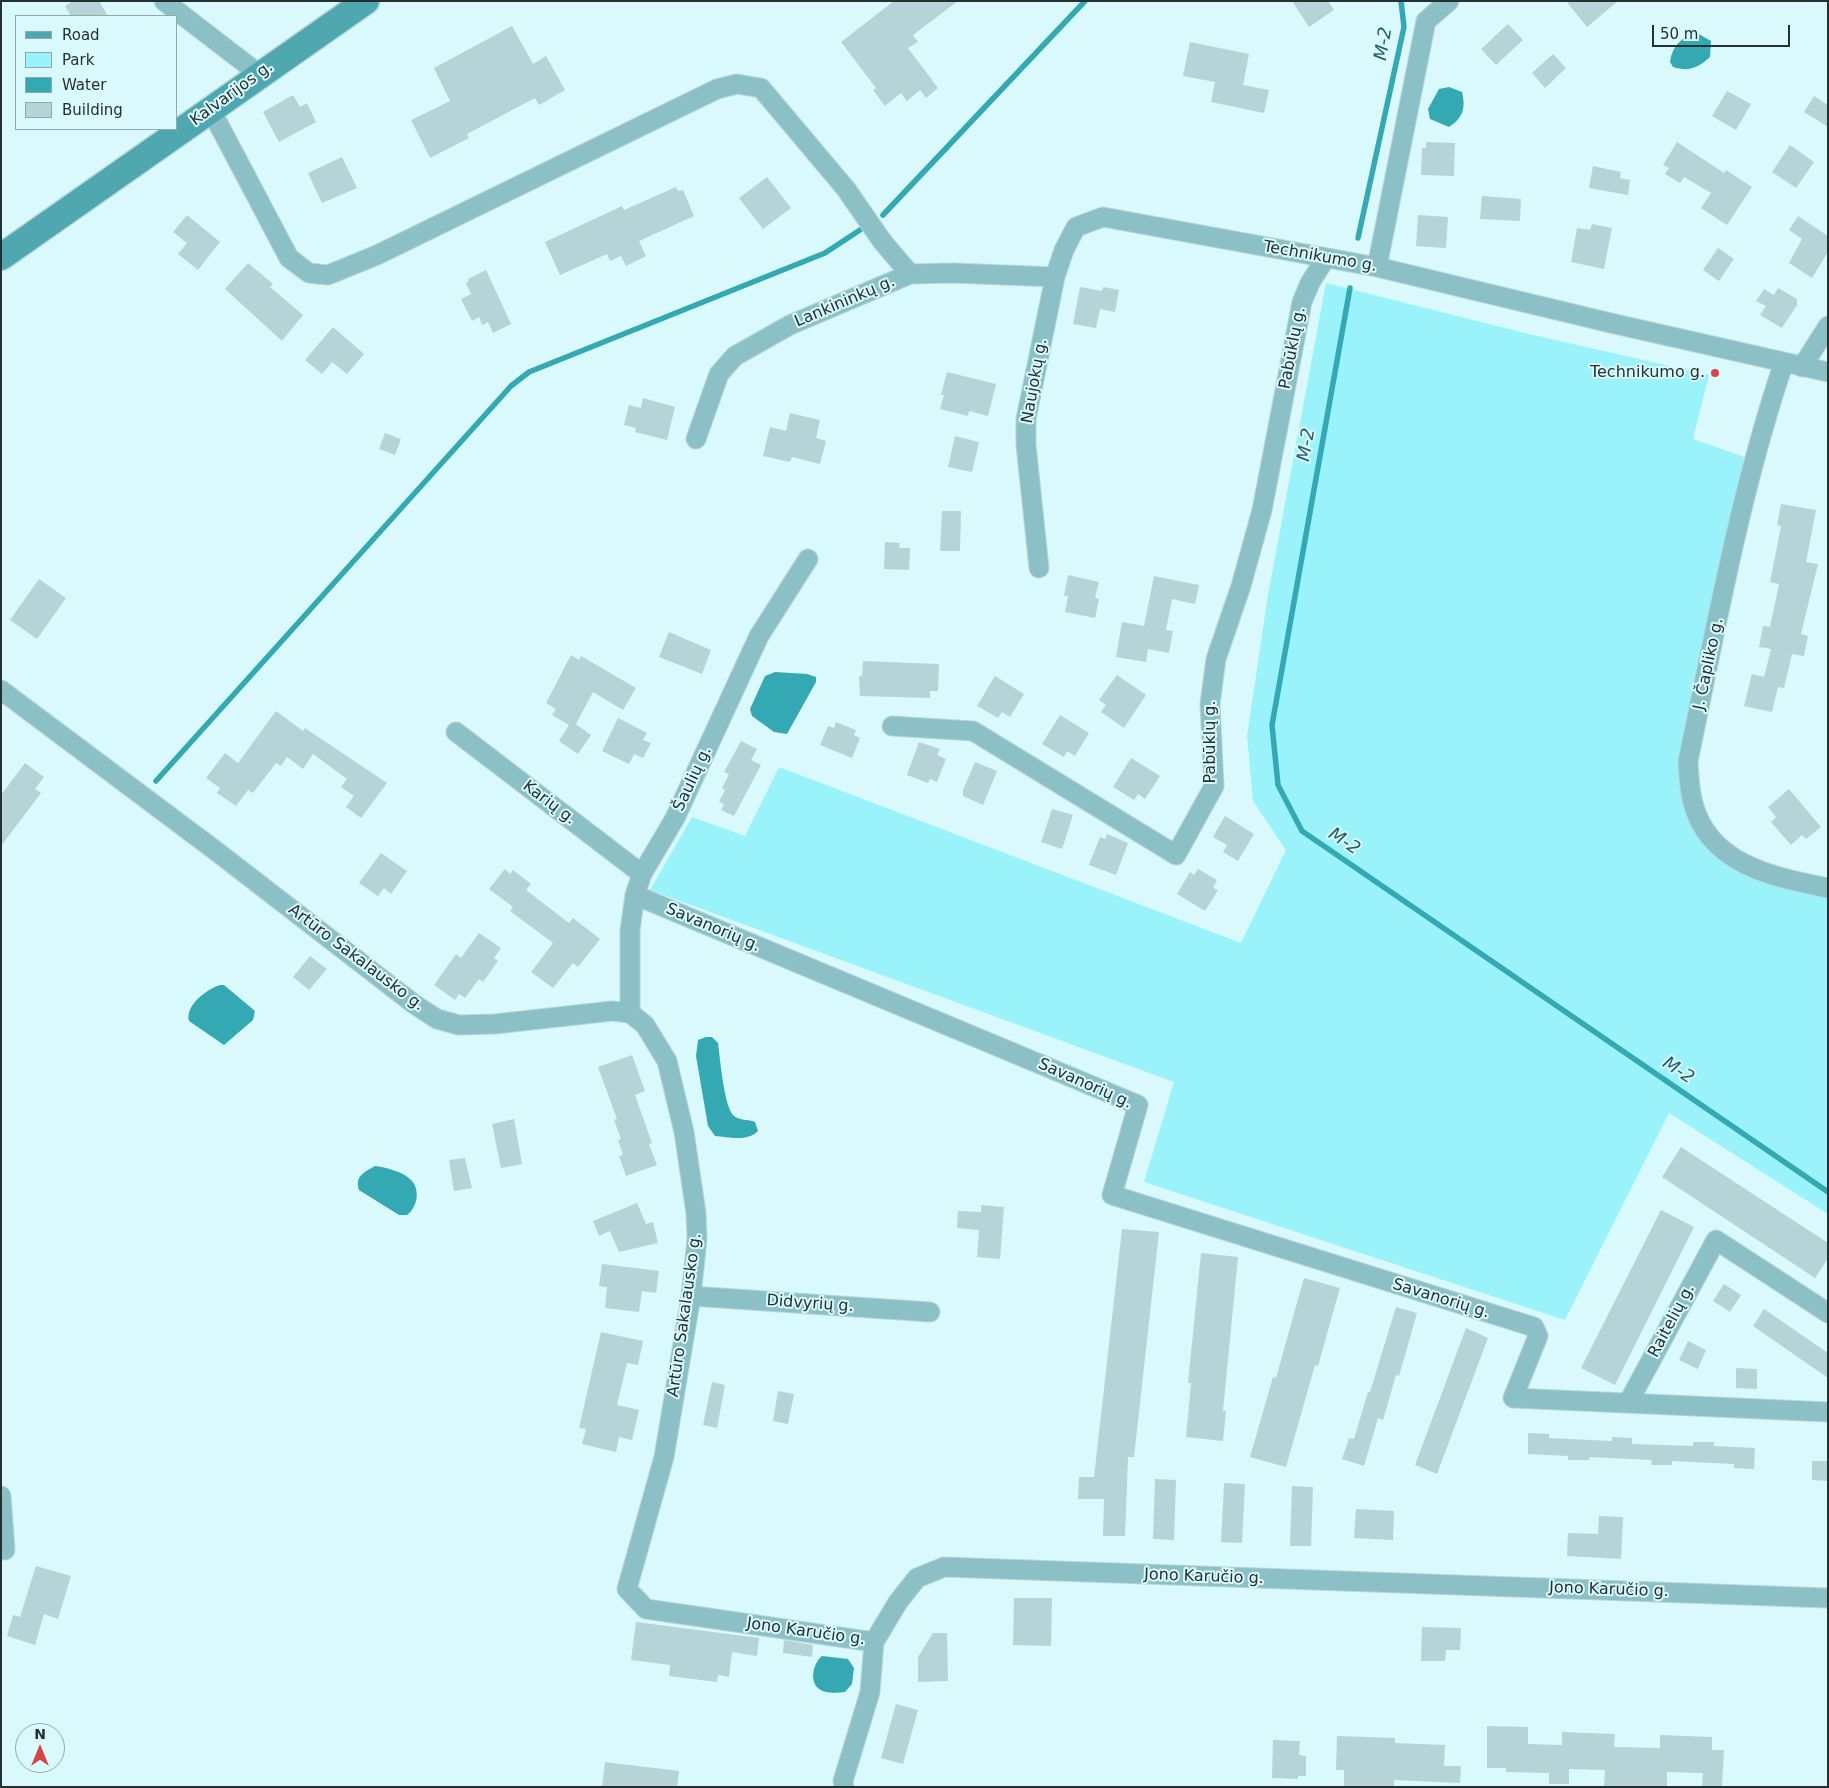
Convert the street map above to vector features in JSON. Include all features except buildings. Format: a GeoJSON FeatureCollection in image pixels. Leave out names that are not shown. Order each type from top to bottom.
{"type":"FeatureCollection","features":[{"type":"Feature","properties":{"kind":"main road","name":"Kalvarijos g."},"geometry":{"type":"LineString","coordinates":[[1,257],[211,110],[259,74],[366,1]]}},
{"type":"Feature","properties":{"kind":"street"},"geometry":{"type":"LineString","coordinates":[[164,1],[259,74]]}},
{"type":"Feature","properties":{"kind":"street"},"geometry":{"type":"LineString","coordinates":[[1377,267],[1426,21],[1449,1]]}},
{"type":"Feature","properties":{"kind":"street"},"geometry":{"type":"LineString","coordinates":[[211,110],[289,258],[309,273],[328,275],[378,255],[717,89],[737,84],[761,88],[846,189],[882,240],[910,274]]}},
{"type":"Feature","properties":{"kind":"street","name":"Technikumo g."},"geometry":{"type":"LineString","coordinates":[[1103,217],[1377,267],[1828,372]]}},
{"type":"Feature","properties":{"kind":"street","name":"Naujokų g."},"geometry":{"type":"LineString","coordinates":[[1039,568],[1026,445],[1026,419],[1055,277],[1064,250],[1076,227],[1103,217]]}},
{"type":"Feature","properties":{"kind":"street","name":"Pabūklų g."},"geometry":{"type":"LineString","coordinates":[[892,726],[973,732],[1176,855],[1214,786],[1210,704],[1216,659],[1241,586],[1262,510],[1302,302],[1310,283],[1325,259]]}},
{"type":"Feature","properties":{"kind":"street","name":"Lankininkų g."},"geometry":{"type":"LineString","coordinates":[[696,439],[719,374],[735,356],[790,325],[910,274],[954,272],[1055,277]]}},
{"type":"Feature","properties":{"kind":"street"},"geometry":{"type":"LineString","coordinates":[[1802,367],[1828,326]]}},
{"type":"Feature","properties":{"kind":"street","name":"J. Čapliko g."},"geometry":{"type":"LineString","coordinates":[[1784,362],[1771,400],[1734,546],[1688,761],[1690,787],[1693,805],[1709,837],[1730,856],[1754,870],[1828,888]]}},
{"type":"Feature","properties":{"kind":"street","name":"Šaulių g."},"geometry":{"type":"LineString","coordinates":[[630,1013],[630,930],[635,896],[642,874],[675,818],[759,636],[808,559]]}},
{"type":"Feature","properties":{"kind":"street","name":"Artūro Sakalausko g."},"geometry":{"type":"LineString","coordinates":[[1,690],[208,845],[414,1004],[437,1019],[459,1025],[496,1024],[612,1011],[630,1013],[645,1025],[667,1061],[684,1132],[696,1213],[697,1239],[691,1296],[664,1457],[627,1589]]}},
{"type":"Feature","properties":{"kind":"street","name":"Karių g."},"geometry":{"type":"LineString","coordinates":[[456,732],[642,874]]}},
{"type":"Feature","properties":{"kind":"street","name":"Savanorių g."},"geometry":{"type":"LineString","coordinates":[[635,896],[1138,1105],[1112,1195],[1534,1327],[1538,1336],[1513,1398],[1628,1403]]}},
{"type":"Feature","properties":{"kind":"street","name":"Raitelių g."},"geometry":{"type":"LineString","coordinates":[[1628,1403],[1716,1240],[1828,1313]]}},
{"type":"Feature","properties":{"kind":"street","name":"Didvyrių g."},"geometry":{"type":"LineString","coordinates":[[691,1296],[930,1312]]}},
{"type":"Feature","properties":{"kind":"street"},"geometry":{"type":"LineString","coordinates":[[1628,1403],[1828,1412]]}},
{"type":"Feature","properties":{"kind":"street"},"geometry":{"type":"LineString","coordinates":[[1,1496],[5,1550]]}},
{"type":"Feature","properties":{"kind":"street","name":"Jono Karučio g."},"geometry":{"type":"LineString","coordinates":[[627,1589],[646,1608],[874,1642],[898,1602],[917,1578],[944,1567],[1828,1598]]}},
{"type":"Feature","properties":{"kind":"street"},"geometry":{"type":"LineString","coordinates":[[844,1787],[843,1781],[870,1692],[874,1642]]}},
{"type":"Feature","properties":{"kind":"green space"},"geometry":{"type":"Polygon","coordinates":[[[1326,283],[1529,334],[1709,375],[1693,439],[1747,458],[1681,755],[1681,794],[1692,823],[1719,857],[1747,876],[1828,898],[1828,1214],[1669,1113],[1565,1320],[1144,1182],[1174,1082],[650,890],[692,817],[745,836],[779,767],[1241,943],[1286,850],[1253,801],[1247,736],[1268,595],[1326,283]]]}},
{"type":"Feature","properties":{"kind":"water"},"geometry":{"type":"Polygon","coordinates":[[[1697,33],[1711,41],[1710,57],[1693,68],[1673,67],[1670,62],[1675,47],[1682,39],[1697,33]]]}},
{"type":"Feature","properties":{"kind":"water"},"geometry":{"type":"Polygon","coordinates":[[[1449,87],[1462,92],[1464,103],[1458,120],[1449,127],[1430,119],[1428,109],[1439,89],[1449,87]]]}},
{"type":"Feature","properties":{"kind":"water"},"geometry":{"type":"Polygon","coordinates":[[[775,672],[807,674],[816,677],[816,682],[787,734],[774,732],[752,716],[750,709],[765,676],[775,672]]]}},
{"type":"Feature","properties":{"kind":"water"},"geometry":{"type":"Polygon","coordinates":[[[224,985],[255,1011],[253,1020],[224,1045],[189,1021],[190,1009],[198,999],[209,990],[224,985]]]}},
{"type":"Feature","properties":{"kind":"water"},"geometry":{"type":"Polygon","coordinates":[[[712,1037],[718,1043],[723,1081],[730,1110],[738,1118],[755,1122],[758,1131],[749,1137],[715,1136],[708,1126],[696,1056],[698,1040],[712,1037]]]}},
{"type":"Feature","properties":{"kind":"water"},"geometry":{"type":"Polygon","coordinates":[[[375,1166],[399,1172],[408,1177],[414,1184],[417,1194],[416,1199],[413,1208],[407,1215],[399,1215],[359,1190],[358,1181],[361,1175],[375,1166]]]}},
{"type":"Feature","properties":{"kind":"water"},"geometry":{"type":"Polygon","coordinates":[[[822,1656],[848,1659],[854,1668],[852,1684],[845,1692],[827,1692],[815,1685],[814,1671],[817,1662],[822,1656]]]}},
{"type":"Feature","properties":{"kind":"waterway"},"geometry":{"type":"LineString","coordinates":[[883,215],[1085,1]]}},
{"type":"Feature","properties":{"kind":"waterway","name":"M-2"},"geometry":{"type":"LineString","coordinates":[[1358,238],[1404,27],[1401,1]]}},
{"type":"Feature","properties":{"kind":"waterway"},"geometry":{"type":"LineString","coordinates":[[156,781],[511,386],[529,372],[825,253],[863,228]]}},
{"type":"Feature","properties":{"kind":"waterway","name":"M-2"},"geometry":{"type":"LineString","coordinates":[[1350,288],[1272,725],[1278,785],[1302,831],[1828,1192]]}},
{"type":"Feature","properties":{"kind":"place","name":"Technikumo g."},"geometry":{"type":"Point","coordinates":[1715,373]}}]}
